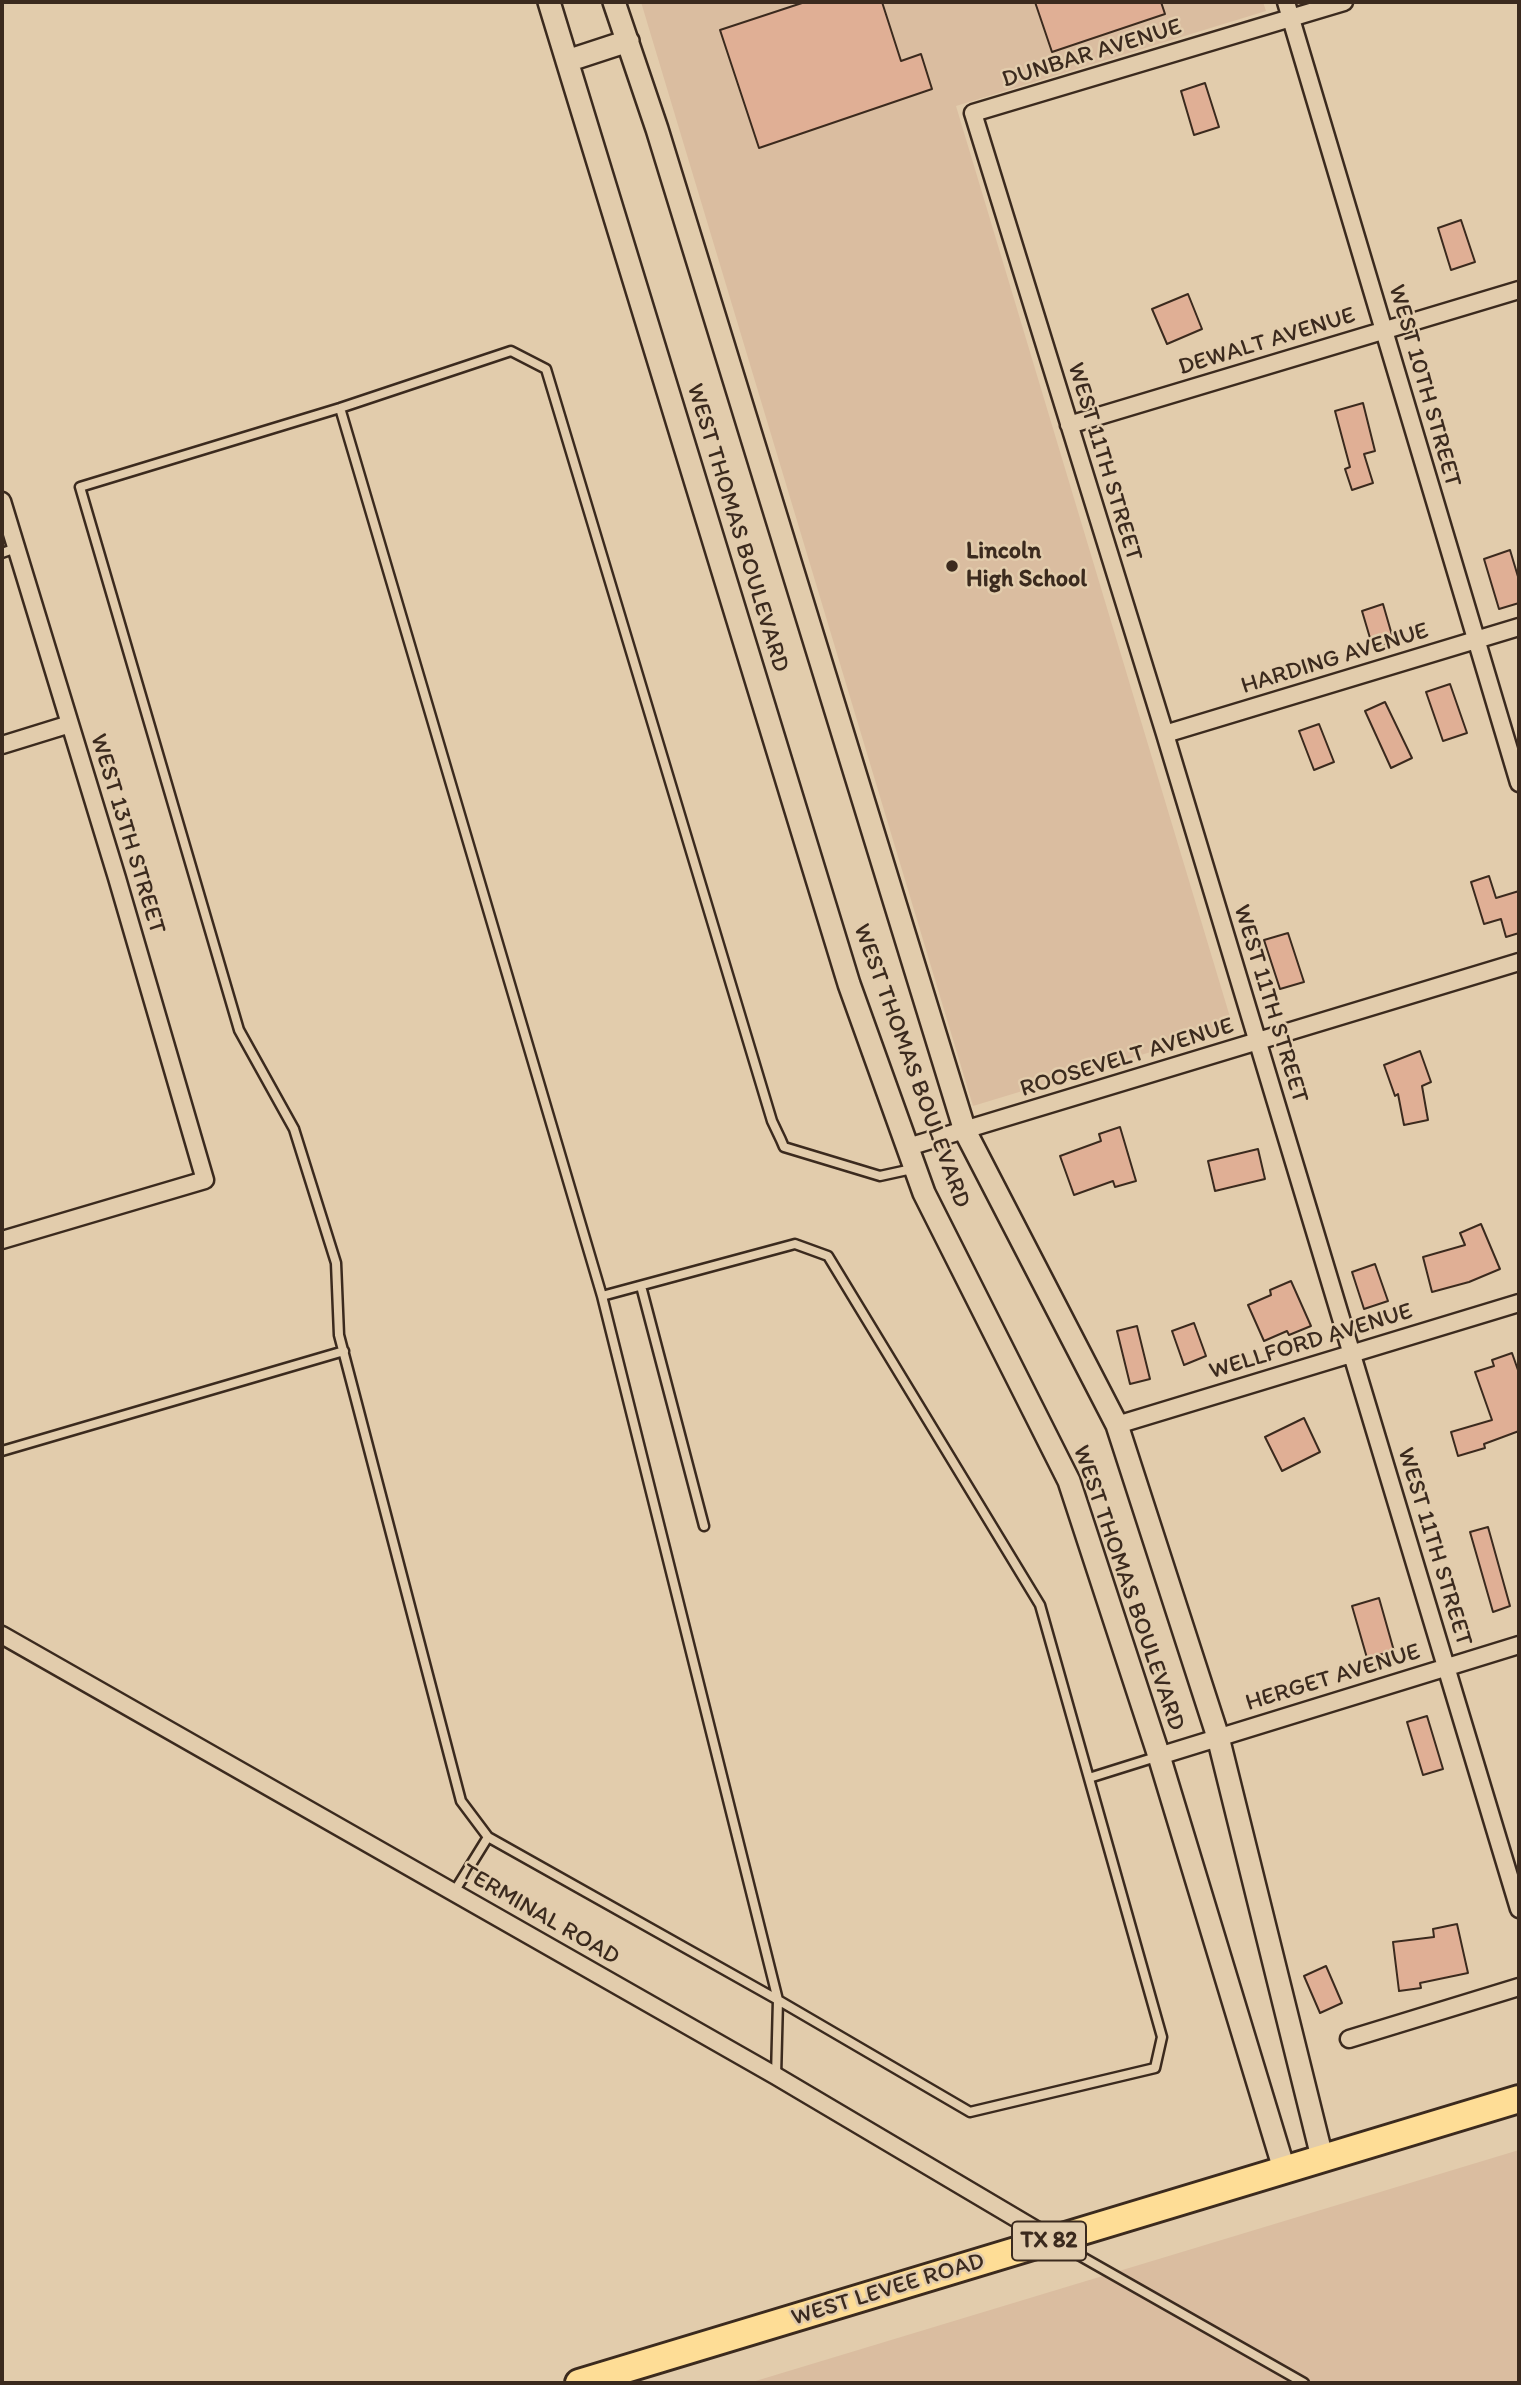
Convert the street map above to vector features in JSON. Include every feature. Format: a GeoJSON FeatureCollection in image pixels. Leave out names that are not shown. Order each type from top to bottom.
{"type":"FeatureCollection","features":[{"type":"Feature","properties":{"kind":"main road","name":"WEST LEVEE ROAD"},"geometry":{"type":"LineString","coordinates":[[579,2383],[1519,2099]]}},
{"type":"Feature","properties":{"kind":"street","name":"WEST THOMAS BOULEVARD"},"geometry":{"type":"LineString","coordinates":[[549,2],[849,984],[925,1193],[1069,1481],[1159,1756],[1284,2169]]}},
{"type":"Feature","properties":{"kind":"street","name":"WEST THOMAS BOULEVARD"},"geometry":{"type":"LineString","coordinates":[[614,2],[657,129],[965,1131],[1116,1425],[1218,1737],[1322,2157]]}},
{"type":"Feature","properties":{"kind":"street","name":"DUNBAR AVENUE"},"geometry":{"type":"LineString","coordinates":[[973,113],[1289,10],[1344,2]]}},
{"type":"Feature","properties":{"kind":"street","name":"WEST 10TH STREET"},"geometry":{"type":"LineString","coordinates":[[1289,10],[1519,783]]}},
{"type":"Feature","properties":{"kind":"street"},"geometry":{"type":"LineString","coordinates":[[567,61],[628,41]]}},
{"type":"Feature","properties":{"kind":"street","name":"WEST 11TH STREET"},"geometry":{"type":"LineString","coordinates":[[973,113],[1165,734],[1519,1909]]}},
{"type":"Feature","properties":{"kind":"street","name":"DEWALT AVENUE"},"geometry":{"type":"LineString","coordinates":[[1069,425],[1519,290]]}},
{"type":"Feature","properties":{"kind":"street","name":"WEST 13TH STREET"},"geometry":{"type":"LineString","coordinates":[[2,501],[9,550],[70,724],[205,1180],[2,1240]]}},
{"type":"Feature","properties":{"kind":"street","name":"HARDING AVENUE"},"geometry":{"type":"LineString","coordinates":[[1165,734],[1519,627]]}},
{"type":"Feature","properties":{"kind":"street"},"geometry":{"type":"LineString","coordinates":[[2,745],[70,724]]}},
{"type":"Feature","properties":{"kind":"street","name":"ROOSEVELT AVENUE"},"geometry":{"type":"LineString","coordinates":[[908,1147],[1519,962]]}},
{"type":"Feature","properties":{"kind":"street","name":"WELLFORD AVENUE"},"geometry":{"type":"LineString","coordinates":[[1116,1425],[1519,1303]]}},
{"type":"Feature","properties":{"kind":"street","name":"TERMINAL ROAD"},"geometry":{"type":"LineString","coordinates":[[2,1634],[776,2076],[1052,2240]]}},
{"type":"Feature","properties":{"kind":"street","name":"HERGET AVENUE"},"geometry":{"type":"LineString","coordinates":[[1159,1756],[1519,1645]]}},
{"type":"Feature","properties":{"kind":"street"},"geometry":{"type":"LineString","coordinates":[[1349,2039],[1519,1987]]}},
{"type":"Feature","properties":{"kind":"lane"},"geometry":{"type":"LineString","coordinates":[[601,1296],[795,1244],[828,1256],[1040,1605],[1162,2037],[1154,2068],[970,2112],[778,2000],[488,1837],[461,1801],[340,1335],[336,1263],[294,1129],[239,1030],[80,487],[340,408],[511,351],[546,369],[768,1108],[784,1147],[880,1176],[916,1168]]}},
{"type":"Feature","properties":{"kind":"lane"},"geometry":{"type":"LineString","coordinates":[[340,408],[601,1296],[778,2000],[776,2076]]}},
{"type":"Feature","properties":{"kind":"lane"},"geometry":{"type":"LineString","coordinates":[[641,1286],[704,1526]]}},
{"type":"Feature","properties":{"kind":"lane"},"geometry":{"type":"LineString","coordinates":[[2,1451],[344,1351]]}},
{"type":"Feature","properties":{"kind":"lane"},"geometry":{"type":"LineString","coordinates":[[1089,1778],[1159,1756]]}},
{"type":"Feature","properties":{"kind":"lane"},"geometry":{"type":"LineString","coordinates":[[454,1892],[488,1837]]}},
{"type":"Feature","properties":{"kind":"lane"},"geometry":{"type":"LineString","coordinates":[[1052,2240],[1304,2383]]}},
{"type":"Feature","properties":{"kind":"shaded area","name":"Lincoln High School"},"geometry":{"type":"Polygon","coordinates":[[[641,2],[1263,2],[1266,11],[956,106],[1233,1027],[973,1106],[641,2]]]}},
{"type":"Feature","properties":{"kind":"shaded area"},"geometry":{"type":"Polygon","coordinates":[[[1519,2150],[1519,2383],[749,2383],[1519,2150]]]}},
{"type":"Feature","properties":{"kind":"building"},"geometry":{"type":"Polygon","coordinates":[[[805,2],[882,2],[901,61],[921,54],[932,89],[759,148],[720,30],[805,2]]]}},
{"type":"Feature","properties":{"kind":"building"},"geometry":{"type":"Polygon","coordinates":[[[1035,2],[1161,2],[1165,14],[1052,52],[1035,2]]]}},
{"type":"Feature","properties":{"kind":"building"},"geometry":{"type":"Polygon","coordinates":[[[1205,83],[1219,127],[1194,135],[1181,91],[1205,83]]]}},
{"type":"Feature","properties":{"kind":"building"},"geometry":{"type":"Polygon","coordinates":[[[1461,220],[1475,262],[1451,270],[1438,228],[1461,220]]]}},
{"type":"Feature","properties":{"kind":"building"},"geometry":{"type":"Polygon","coordinates":[[[1188,294],[1202,329],[1167,344],[1152,309],[1188,294]]]}},
{"type":"Feature","properties":{"kind":"building"},"geometry":{"type":"Polygon","coordinates":[[[1363,403],[1375,451],[1364,454],[1373,483],[1352,490],[1345,469],[1350,467],[1335,411],[1363,403]]]}},
{"type":"Feature","properties":{"kind":"building"},"geometry":{"type":"Polygon","coordinates":[[[1510,550],[1519,580],[1519,603],[1499,609],[1484,559],[1510,550]]]}},
{"type":"Feature","properties":{"kind":"building"},"geometry":{"type":"Polygon","coordinates":[[[1383,604],[1394,642],[1373,648],[1362,611],[1383,604]]]}},
{"type":"Feature","properties":{"kind":"building"},"geometry":{"type":"Polygon","coordinates":[[[1450,684],[1467,733],[1443,741],[1426,692],[1450,684]]]}},
{"type":"Feature","properties":{"kind":"building"},"geometry":{"type":"Polygon","coordinates":[[[1385,702],[1412,758],[1391,768],[1365,711],[1385,702]]]}},
{"type":"Feature","properties":{"kind":"building"},"geometry":{"type":"Polygon","coordinates":[[[1319,724],[1334,762],[1314,770],[1299,731],[1319,724]]]}},
{"type":"Feature","properties":{"kind":"building"},"geometry":{"type":"Polygon","coordinates":[[[1489,876],[1496,898],[1519,891],[1519,933],[1506,937],[1501,919],[1484,924],[1471,882],[1489,876]]]}},
{"type":"Feature","properties":{"kind":"building"},"geometry":{"type":"Polygon","coordinates":[[[1288,933],[1304,982],[1280,989],[1264,940],[1288,933]]]}},
{"type":"Feature","properties":{"kind":"building"},"geometry":{"type":"Polygon","coordinates":[[[1420,1051],[1431,1082],[1422,1086],[1428,1120],[1404,1125],[1398,1094],[1395,1096],[1384,1065],[1420,1051]]]}},
{"type":"Feature","properties":{"kind":"building"},"geometry":{"type":"Polygon","coordinates":[[[1120,1127],[1136,1181],[1115,1187],[1113,1181],[1074,1195],[1060,1156],[1101,1141],[1099,1134],[1120,1127]]]}},
{"type":"Feature","properties":{"kind":"building"},"geometry":{"type":"Polygon","coordinates":[[[1258,1149],[1265,1179],[1215,1191],[1208,1161],[1258,1149]]]}},
{"type":"Feature","properties":{"kind":"building"},"geometry":{"type":"Polygon","coordinates":[[[1481,1224],[1500,1269],[1469,1282],[1432,1292],[1423,1257],[1465,1245],[1460,1233],[1481,1224]]]}},
{"type":"Feature","properties":{"kind":"building"},"geometry":{"type":"Polygon","coordinates":[[[1375,1264],[1388,1301],[1364,1309],[1352,1272],[1375,1264]]]}},
{"type":"Feature","properties":{"kind":"building"},"geometry":{"type":"Polygon","coordinates":[[[1291,1281],[1311,1326],[1289,1335],[1287,1331],[1264,1341],[1248,1305],[1271,1295],[1270,1290],[1291,1281]]]}},
{"type":"Feature","properties":{"kind":"building"},"geometry":{"type":"Polygon","coordinates":[[[1194,1323],[1206,1356],[1184,1365],[1172,1331],[1194,1323]]]}},
{"type":"Feature","properties":{"kind":"building"},"geometry":{"type":"Polygon","coordinates":[[[1137,1326],[1150,1379],[1130,1384],[1117,1331],[1137,1326]]]}},
{"type":"Feature","properties":{"kind":"building"},"geometry":{"type":"Polygon","coordinates":[[[1512,1353],[1519,1373],[1519,1431],[1484,1444],[1485,1448],[1458,1456],[1451,1432],[1492,1420],[1475,1372],[1494,1366],[1492,1360],[1512,1353]]]}},
{"type":"Feature","properties":{"kind":"building"},"geometry":{"type":"Polygon","coordinates":[[[1304,1418],[1320,1452],[1282,1471],[1265,1437],[1304,1418]]]}},
{"type":"Feature","properties":{"kind":"building"},"geometry":{"type":"Polygon","coordinates":[[[1488,1527],[1510,1606],[1493,1612],[1470,1532],[1488,1527]]]}},
{"type":"Feature","properties":{"kind":"building"},"geometry":{"type":"Polygon","coordinates":[[[1379,1598],[1394,1651],[1367,1658],[1352,1606],[1379,1598]]]}},
{"type":"Feature","properties":{"kind":"building"},"geometry":{"type":"Polygon","coordinates":[[[1427,1716],[1443,1769],[1423,1775],[1407,1722],[1427,1716]]]}},
{"type":"Feature","properties":{"kind":"building"},"geometry":{"type":"Polygon","coordinates":[[[1457,1924],[1468,1973],[1420,1983],[1421,1988],[1399,1991],[1393,1942],[1434,1937],[1433,1929],[1457,1924]]]}},
{"type":"Feature","properties":{"kind":"building"},"geometry":{"type":"Polygon","coordinates":[[[1326,1966],[1342,2003],[1320,2013],[1304,1976],[1326,1966]]]}},
{"type":"Feature","properties":{"kind":"place","name":"Lincoln High School"},"geometry":{"type":"Point","coordinates":[952,566]}}]}
